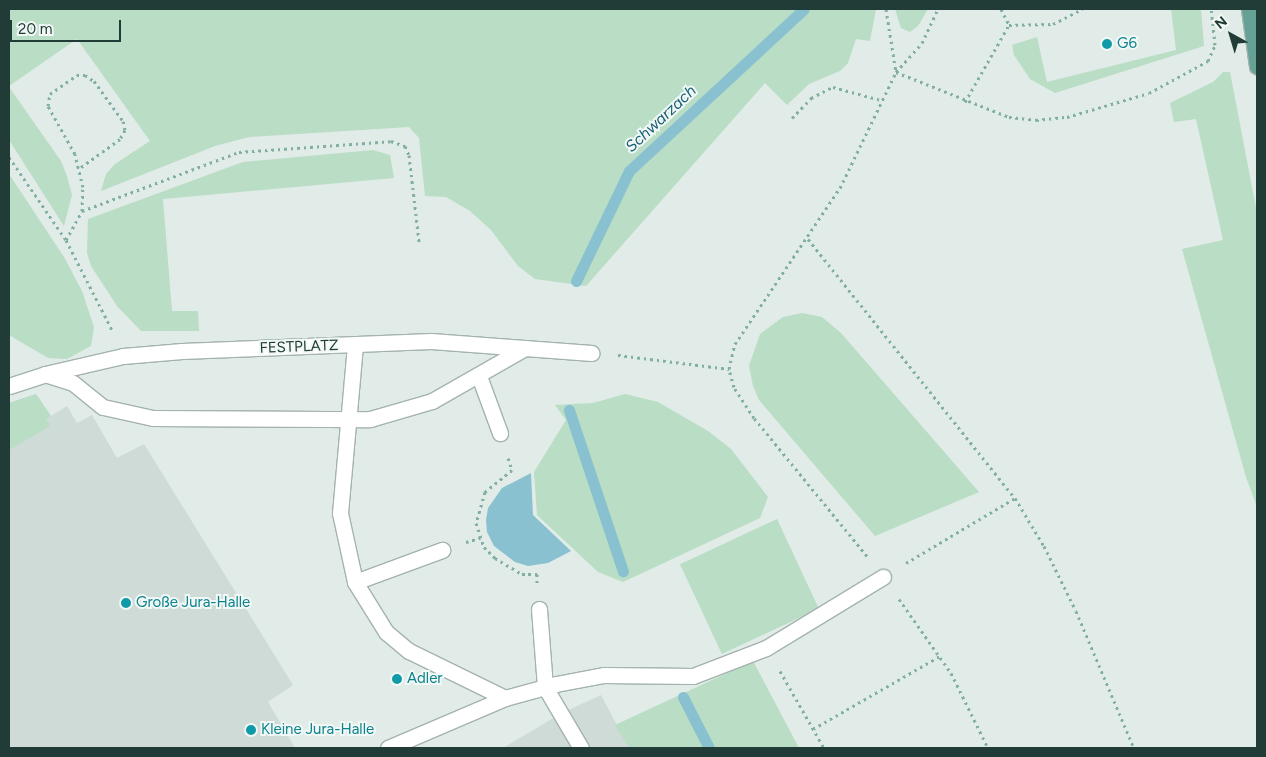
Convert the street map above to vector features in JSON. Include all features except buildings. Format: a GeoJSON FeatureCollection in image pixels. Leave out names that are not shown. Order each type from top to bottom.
{"type":"FeatureCollection","features":[{"type":"Feature","properties":{"kind":"main road"},"geometry":{"type":"LineString","coordinates":[[1249,9],[1257,66]]}},
{"type":"Feature","properties":{"kind":"street","name":"FESTPLATZ"},"geometry":{"type":"LineString","coordinates":[[9,386],[45,374],[123,356],[431,341],[592,353]]}},
{"type":"Feature","properties":{"kind":"street"},"geometry":{"type":"LineString","coordinates":[[355,345],[340,513],[355,582],[386,632],[409,652],[505,698]]}},
{"type":"Feature","properties":{"kind":"street"},"geometry":{"type":"LineString","coordinates":[[45,374],[73,383],[103,407],[153,418],[370,419],[406,412],[479,376],[525,348]]}},
{"type":"Feature","properties":{"kind":"street"},"geometry":{"type":"LineString","coordinates":[[479,376],[500,433]]}},
{"type":"Feature","properties":{"kind":"street"},"geometry":{"type":"LineString","coordinates":[[355,582],[442,550]]}},
{"type":"Feature","properties":{"kind":"street"},"geometry":{"type":"LineString","coordinates":[[388,748],[505,698],[545,687],[604,674],[693,676],[766,648],[883,577]]}},
{"type":"Feature","properties":{"kind":"street"},"geometry":{"type":"LineString","coordinates":[[539,609],[545,687],[581,748]]}},
{"type":"Feature","properties":{"kind":"path"},"geometry":{"type":"LineString","coordinates":[[886,9],[896,72]]}},
{"type":"Feature","properties":{"kind":"path"},"geometry":{"type":"LineString","coordinates":[[938,9],[922,43],[896,72],[840,188],[808,239],[761,301],[739,337],[729,369],[734,387],[754,418],[883,577],[940,656],[988,748]]}},
{"type":"Feature","properties":{"kind":"path"},"geometry":{"type":"LineString","coordinates":[[1001,9],[1010,25]]}},
{"type":"Feature","properties":{"kind":"path"},"geometry":{"type":"LineString","coordinates":[[1010,25],[1053,24],[1082,9]]}},
{"type":"Feature","properties":{"kind":"path"},"geometry":{"type":"LineString","coordinates":[[896,72],[965,102],[1008,116],[1036,120],[1067,117],[1149,93],[1197,69],[1211,58],[1215,45],[1211,9]]}},
{"type":"Feature","properties":{"kind":"path"},"geometry":{"type":"LineString","coordinates":[[965,102],[1010,25]]}},
{"type":"Feature","properties":{"kind":"path"},"geometry":{"type":"LineString","coordinates":[[66,240],[82,211],[80,168],[48,106],[50,94],[77,75],[85,75],[94,81],[123,121],[125,130],[120,139],[80,168]]}},
{"type":"Feature","properties":{"kind":"path"},"geometry":{"type":"LineString","coordinates":[[792,118],[811,98],[833,87],[881,100]]}},
{"type":"Feature","properties":{"kind":"path"},"geometry":{"type":"LineString","coordinates":[[82,211],[239,152],[391,141],[405,146],[409,155],[419,242]]}},
{"type":"Feature","properties":{"kind":"path"},"geometry":{"type":"LineString","coordinates":[[9,159],[66,240],[92,288],[123,356]]}},
{"type":"Feature","properties":{"kind":"path"},"geometry":{"type":"LineString","coordinates":[[808,239],[1014,498],[1044,546],[1076,611],[1134,748]]}},
{"type":"Feature","properties":{"kind":"path"},"geometry":{"type":"LineString","coordinates":[[592,353],[729,369]]}},
{"type":"Feature","properties":{"kind":"path"},"geometry":{"type":"LineString","coordinates":[[509,459],[512,470],[494,481],[480,502],[476,523],[480,538],[495,558],[522,574],[537,574],[537,582]]}},
{"type":"Feature","properties":{"kind":"path"},"geometry":{"type":"LineString","coordinates":[[883,577],[1014,498]]}},
{"type":"Feature","properties":{"kind":"path"},"geometry":{"type":"LineString","coordinates":[[470,541],[480,538]]}},
{"type":"Feature","properties":{"kind":"path"},"geometry":{"type":"LineString","coordinates":[[766,648],[824,748]]}},
{"type":"Feature","properties":{"kind":"path"},"geometry":{"type":"LineString","coordinates":[[814,728],[940,656]]}},
{"type":"Feature","properties":{"kind":"shaded area","name":"Große Jura-Halle"},"geometry":{"type":"Polygon","coordinates":[[[36,394],[51,416],[67,406],[77,423],[92,415],[117,458],[144,444],[293,685],[268,702],[295,748],[9,748],[9,403],[36,394]]]}},
{"type":"Feature","properties":{"kind":"shaded area"},"geometry":{"type":"Polygon","coordinates":[[[601,695],[629,748],[503,748],[560,714],[601,695]]]}},
{"type":"Feature","properties":{"kind":"green space"},"geometry":{"type":"Polygon","coordinates":[[[9,9],[876,9],[870,41],[856,39],[848,63],[840,71],[809,84],[787,105],[765,83],[586,286],[535,279],[518,266],[491,230],[470,211],[446,197],[425,196],[419,138],[409,127],[249,137],[215,146],[101,191],[106,174],[115,164],[150,141],[77,39],[9,86],[9,9]]]}},
{"type":"Feature","properties":{"kind":"green space"},"geometry":{"type":"Polygon","coordinates":[[[895,9],[928,9],[918,26],[910,32],[901,28],[895,9]]]}},
{"type":"Feature","properties":{"kind":"green space"},"geometry":{"type":"Polygon","coordinates":[[[1171,9],[1201,9],[1204,46],[1055,93],[1030,79],[1014,55],[1012,45],[1037,37],[1047,82],[1176,50],[1171,9]]]}},
{"type":"Feature","properties":{"kind":"green space"},"geometry":{"type":"Polygon","coordinates":[[[1223,72],[1230,72],[1257,213],[1257,507],[1246,477],[1182,249],[1223,240],[1196,119],[1174,122],[1170,103],[1213,82],[1223,72]]]}},
{"type":"Feature","properties":{"kind":"green space"},"geometry":{"type":"Polygon","coordinates":[[[9,87],[61,161],[67,176],[72,195],[64,226],[9,140],[9,87]]]}},
{"type":"Feature","properties":{"kind":"green space"},"geometry":{"type":"Polygon","coordinates":[[[373,150],[390,155],[394,178],[163,199],[172,311],[198,311],[199,331],[141,331],[117,306],[91,266],[87,253],[88,219],[243,162],[373,150]]]}},
{"type":"Feature","properties":{"kind":"green space"},"geometry":{"type":"Polygon","coordinates":[[[9,174],[64,257],[82,291],[94,327],[91,346],[67,359],[48,358],[9,335],[9,174]]]}},
{"type":"Feature","properties":{"kind":"green space"},"geometry":{"type":"Polygon","coordinates":[[[802,313],[822,317],[841,333],[979,492],[875,536],[759,400],[753,386],[749,366],[760,334],[783,317],[802,313]]]}},
{"type":"Feature","properties":{"kind":"green space"},"geometry":{"type":"Polygon","coordinates":[[[36,394],[51,416],[46,419],[50,426],[9,450],[9,403],[36,394]]]}},
{"type":"Feature","properties":{"kind":"green space"},"geometry":{"type":"Polygon","coordinates":[[[625,394],[658,402],[708,431],[731,449],[768,497],[760,518],[623,582],[598,572],[537,515],[534,472],[566,420],[555,405],[593,403],[625,394]]]}},
{"type":"Feature","properties":{"kind":"green space"},"geometry":{"type":"Polygon","coordinates":[[[777,519],[819,609],[722,654],[680,564],[777,519]]]}},
{"type":"Feature","properties":{"kind":"green space"},"geometry":{"type":"Polygon","coordinates":[[[753,661],[799,748],[629,748],[615,725],[753,661]]]}},
{"type":"Feature","properties":{"kind":"water"},"geometry":{"type":"Polygon","coordinates":[[[531,473],[533,515],[571,551],[548,563],[528,566],[515,562],[494,546],[487,532],[486,520],[488,508],[502,488],[531,473]]]}},
{"type":"Feature","properties":{"kind":"waterway","name":"Schwarzach"},"geometry":{"type":"LineString","coordinates":[[576,281],[629,171],[804,9]]}},
{"type":"Feature","properties":{"kind":"waterway","name":"Schwarzach"},"geometry":{"type":"LineString","coordinates":[[569,410],[623,571]]}},
{"type":"Feature","properties":{"kind":"waterway","name":"Schwarzach"},"geometry":{"type":"LineString","coordinates":[[683,697],[709,748]]}},
{"type":"Feature","properties":{"kind":"place","name":"G6"},"geometry":{"type":"Point","coordinates":[1107,44]}},
{"type":"Feature","properties":{"kind":"place","name":"Große Jura-Halle"},"geometry":{"type":"Point","coordinates":[126,603]}},
{"type":"Feature","properties":{"kind":"place","name":"Adler"},"geometry":{"type":"Point","coordinates":[397,679]}},
{"type":"Feature","properties":{"kind":"place","name":"Kleine Jura-Halle"},"geometry":{"type":"Point","coordinates":[251,730]}}]}
